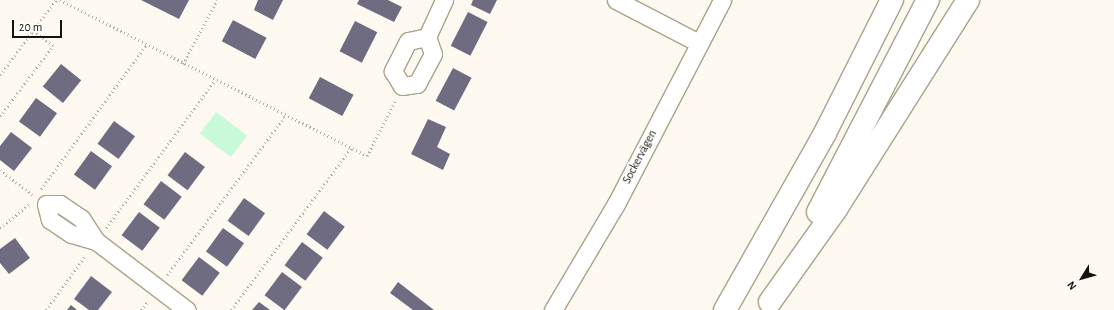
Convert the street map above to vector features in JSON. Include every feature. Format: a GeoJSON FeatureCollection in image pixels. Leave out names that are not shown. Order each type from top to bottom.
{"type":"FeatureCollection","features":[{"type":"Feature","properties":{"kind":"highway"},"geometry":{"type":"LineString","coordinates":[[825,133],[882,0]]}},
{"type":"Feature","properties":{"kind":"highway"},"geometry":{"type":"LineString","coordinates":[[725,310],[825,133],[892,0]]}},
{"type":"Feature","properties":{"kind":"highway"},"geometry":{"type":"LineString","coordinates":[[768,306],[928,0]]}},
{"type":"Feature","properties":{"kind":"highway"},"geometry":{"type":"LineString","coordinates":[[768,306],[836,209],[968,0]]}},
{"type":"Feature","properties":{"kind":"street"},"geometry":{"type":"LineString","coordinates":[[427,37],[408,41],[393,70],[402,86],[417,84],[433,54],[427,37],[444,0]]}},
{"type":"Feature","properties":{"kind":"street"},"geometry":{"type":"LineString","coordinates":[[616,0],[699,43]]}},
{"type":"Feature","properties":{"kind":"street","name":"Sockervägen"},"geometry":{"type":"LineString","coordinates":[[553,310],[616,204],[722,0]]}},
{"type":"Feature","properties":{"kind":"street"},"geometry":{"type":"LineString","coordinates":[[96,241],[187,310]]}},
{"type":"Feature","properties":{"kind":"path"},"geometry":{"type":"LineString","coordinates":[[0,75],[56,0]]}},
{"type":"Feature","properties":{"kind":"path"},"geometry":{"type":"LineString","coordinates":[[60,0],[285,116],[367,156],[402,86]]}},
{"type":"Feature","properties":{"kind":"path"},"geometry":{"type":"LineString","coordinates":[[183,64],[217,0]]}},
{"type":"Feature","properties":{"kind":"path"},"geometry":{"type":"LineString","coordinates":[[0,116],[53,46],[32,31]]}},
{"type":"Feature","properties":{"kind":"path"},"geometry":{"type":"LineString","coordinates":[[0,228],[23,211],[35,197],[146,45]]}},
{"type":"Feature","properties":{"kind":"path"},"geometry":{"type":"LineString","coordinates":[[46,310],[215,80]]}},
{"type":"Feature","properties":{"kind":"path"},"geometry":{"type":"LineString","coordinates":[[141,310],[285,116]]}},
{"type":"Feature","properties":{"kind":"path"},"geometry":{"type":"LineString","coordinates":[[231,310],[351,148]]}},
{"type":"Feature","properties":{"kind":"path"},"geometry":{"type":"LineString","coordinates":[[0,170],[35,197]]}},
{"type":"Feature","properties":{"kind":"green space"},"geometry":{"type":"Polygon","coordinates":[[[216,112],[247,135],[231,157],[200,134],[216,112]]]}},
{"type":"Feature","properties":{"kind":"building"},"geometry":{"type":"Polygon","coordinates":[[[141,0],[189,0],[179,19],[141,0]]]}},
{"type":"Feature","properties":{"kind":"building"},"geometry":{"type":"Polygon","coordinates":[[[258,0],[283,0],[273,20],[254,10],[258,0]]]}},
{"type":"Feature","properties":{"kind":"building"},"geometry":{"type":"Polygon","coordinates":[[[359,0],[388,0],[402,7],[394,22],[357,4],[359,0]]]}},
{"type":"Feature","properties":{"kind":"building"},"geometry":{"type":"Polygon","coordinates":[[[473,0],[497,0],[490,14],[471,5],[473,0]]]}},
{"type":"Feature","properties":{"kind":"building"},"geometry":{"type":"Polygon","coordinates":[[[468,12],[488,22],[470,56],[451,46],[468,12]]]}},
{"type":"Feature","properties":{"kind":"building"},"geometry":{"type":"Polygon","coordinates":[[[233,20],[267,38],[255,59],[222,41],[233,20]]]}},
{"type":"Feature","properties":{"kind":"building"},"geometry":{"type":"Polygon","coordinates":[[[355,21],[377,32],[362,63],[340,51],[355,21]]]}},
{"type":"Feature","properties":{"kind":"building"},"geometry":{"type":"Polygon","coordinates":[[[61,64],[81,80],[63,103],[43,87],[61,64]]]}},
{"type":"Feature","properties":{"kind":"building"},"geometry":{"type":"Polygon","coordinates":[[[453,68],[472,78],[454,111],[436,101],[453,68]]]}},
{"type":"Feature","properties":{"kind":"building"},"geometry":{"type":"Polygon","coordinates":[[[320,77],[354,95],[342,116],[309,98],[320,77]]]}},
{"type":"Feature","properties":{"kind":"building"},"geometry":{"type":"Polygon","coordinates":[[[36,98],[57,113],[40,137],[19,121],[36,98]]]}},
{"type":"Feature","properties":{"kind":"building"},"geometry":{"type":"Polygon","coordinates":[[[428,119],[446,127],[437,147],[450,154],[443,170],[411,154],[428,119]]]}},
{"type":"Feature","properties":{"kind":"building"},"geometry":{"type":"Polygon","coordinates":[[[114,121],[135,136],[119,159],[98,144],[114,121]]]}},
{"type":"Feature","properties":{"kind":"building"},"geometry":{"type":"Polygon","coordinates":[[[11,132],[32,148],[14,171],[0,160],[0,146],[11,132]]]}},
{"type":"Feature","properties":{"kind":"building"},"geometry":{"type":"Polygon","coordinates":[[[91,151],[112,166],[95,190],[74,174],[91,151]]]}},
{"type":"Feature","properties":{"kind":"building"},"geometry":{"type":"Polygon","coordinates":[[[185,152],[205,167],[188,190],[168,175],[185,152]]]}},
{"type":"Feature","properties":{"kind":"building"},"geometry":{"type":"Polygon","coordinates":[[[161,181],[182,197],[164,220],[144,204],[161,181]]]}},
{"type":"Feature","properties":{"kind":"building"},"geometry":{"type":"Polygon","coordinates":[[[244,198],[265,213],[249,236],[228,221],[244,198]]]}},
{"type":"Feature","properties":{"kind":"building"},"geometry":{"type":"Polygon","coordinates":[[[324,211],[345,227],[327,250],[307,234],[324,211]]]}},
{"type":"Feature","properties":{"kind":"building"},"geometry":{"type":"Polygon","coordinates":[[[139,212],[160,228],[142,251],[122,235],[139,212]]]}},
{"type":"Feature","properties":{"kind":"building"},"geometry":{"type":"Polygon","coordinates":[[[223,228],[244,243],[227,267],[206,251],[223,228]]]}},
{"type":"Feature","properties":{"kind":"building"},"geometry":{"type":"Polygon","coordinates":[[[15,238],[30,258],[9,274],[0,263],[0,249],[15,238]]]}},
{"type":"Feature","properties":{"kind":"building"},"geometry":{"type":"Polygon","coordinates":[[[302,242],[323,258],[305,281],[285,265],[302,242]]]}},
{"type":"Feature","properties":{"kind":"building"},"geometry":{"type":"Polygon","coordinates":[[[199,257],[220,273],[202,296],[182,280],[199,257]]]}},
{"type":"Feature","properties":{"kind":"building"},"geometry":{"type":"Polygon","coordinates":[[[282,272],[302,287],[285,310],[265,295],[282,272]]]}},
{"type":"Feature","properties":{"kind":"building"},"geometry":{"type":"Polygon","coordinates":[[[91,276],[112,292],[98,310],[89,310],[74,299],[91,276]]]}},
{"type":"Feature","properties":{"kind":"building"},"geometry":{"type":"Polygon","coordinates":[[[398,282],[434,310],[413,310],[390,293],[398,282]]]}},
{"type":"Feature","properties":{"kind":"building"},"geometry":{"type":"Polygon","coordinates":[[[259,302],[270,310],[252,310],[259,302]]]}},
{"type":"Feature","properties":{"kind":"building"},"geometry":{"type":"Polygon","coordinates":[[[71,305],[77,310],[67,310],[71,305]]]}}]}
